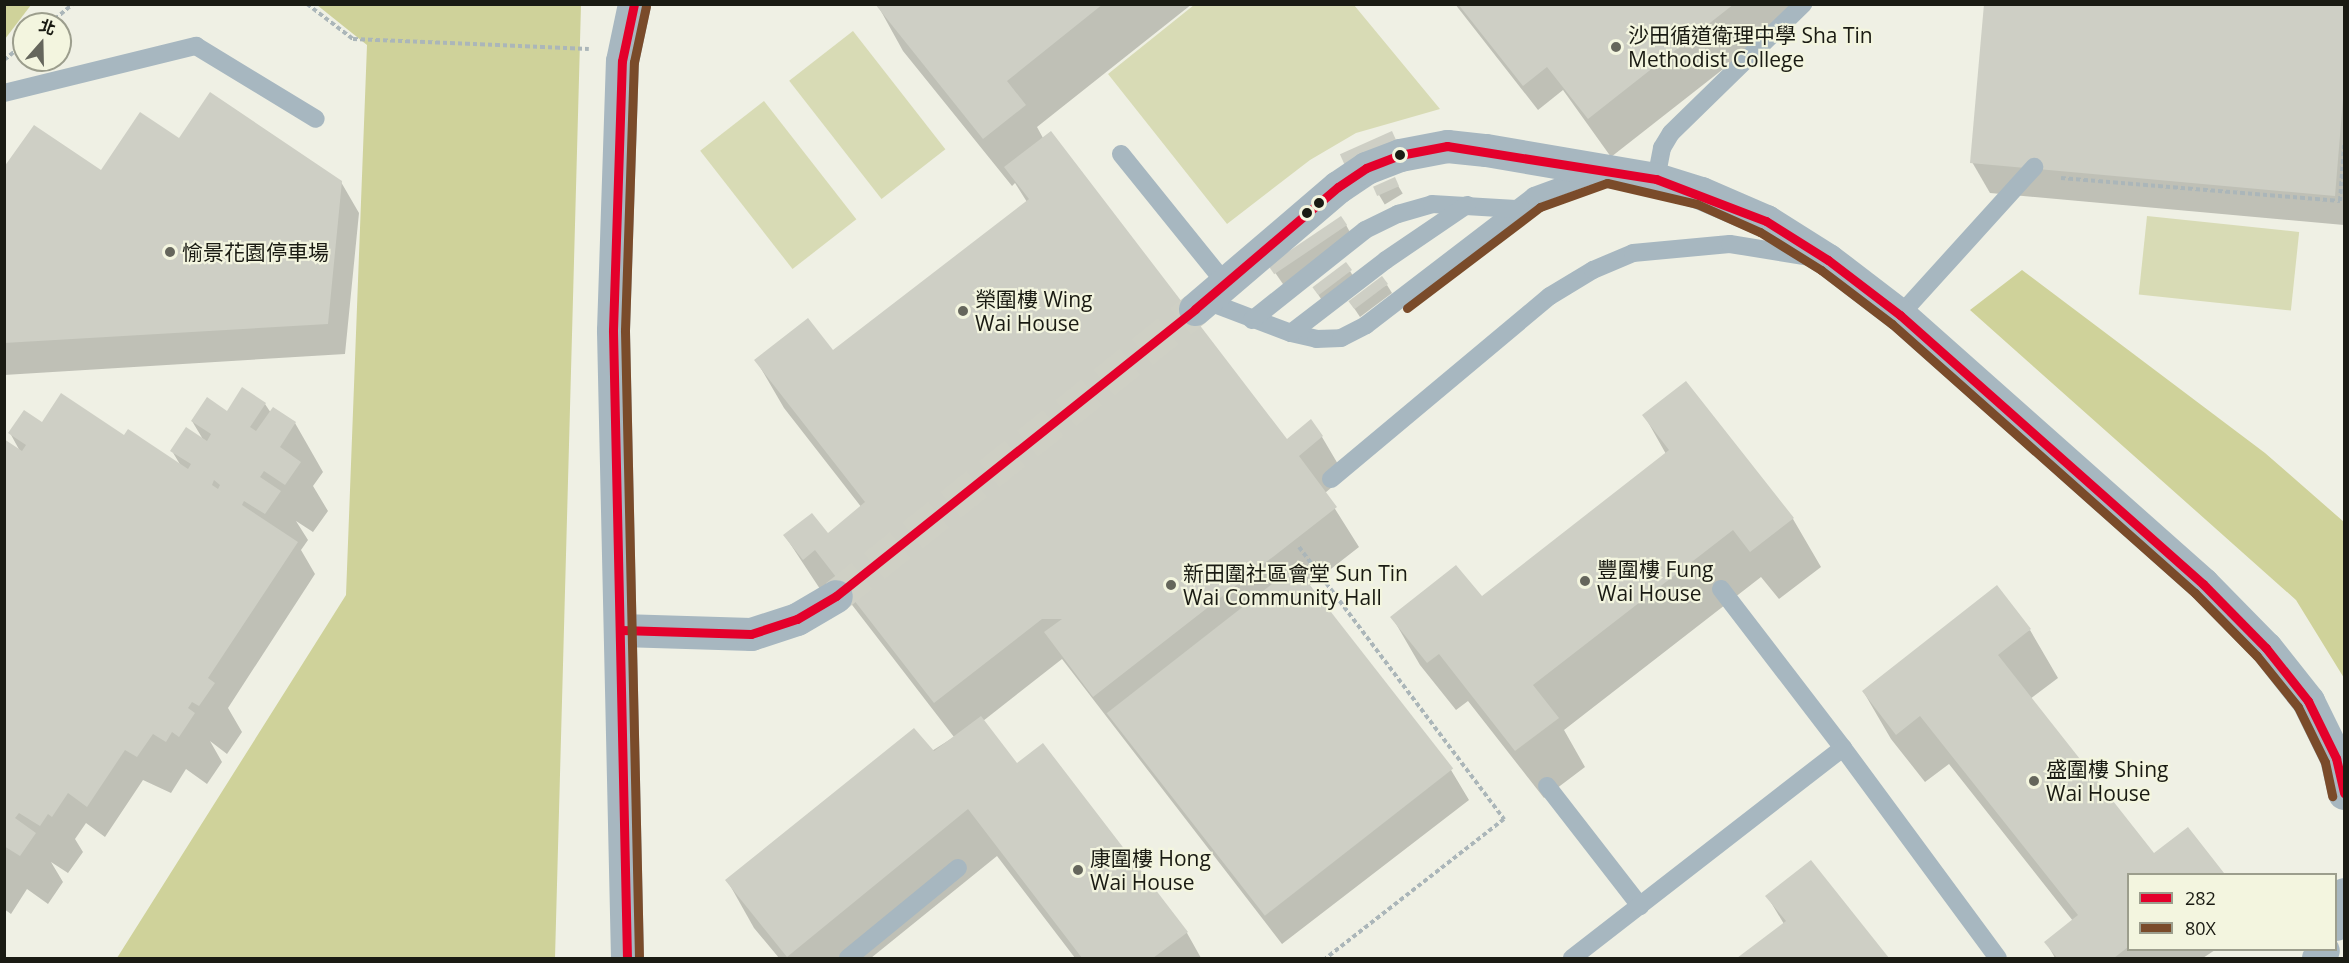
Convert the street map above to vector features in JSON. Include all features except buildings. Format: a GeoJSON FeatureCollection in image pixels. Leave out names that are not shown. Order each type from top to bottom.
{"type":"FeatureCollection","features":[{"type":"Feature","properties":{"kind":"street"},"geometry":{"type":"LineString","coordinates":[[627,958],[613,330],[622,61],[634,4]]}},
{"type":"Feature","properties":{"kind":"street"},"geometry":{"type":"LineString","coordinates":[[1208,297],[1338,187],[1366,168],[1400,155],[1447,146],[1656,179],[1701,193],[1766,221],[1828,260],[1899,315],[2203,584],[2266,648],[2308,701],[2336,758],[2344,793]]}},
{"type":"Feature","properties":{"kind":"street"},"geometry":{"type":"LineString","coordinates":[[621,630],[751,633],[798,619],[836,596]]}},
{"type":"Feature","properties":{"kind":"street"},"geometry":{"type":"LineString","coordinates":[[2337,920],[2344,894]]}},
{"type":"Feature","properties":{"kind":"lane"},"geometry":{"type":"LineString","coordinates":[[1656,179],[1662,148],[1671,133],[1803,4]]}},
{"type":"Feature","properties":{"kind":"lane"},"geometry":{"type":"LineString","coordinates":[[4,93],[196,46],[316,119]]}},
{"type":"Feature","properties":{"kind":"lane"},"geometry":{"type":"LineString","coordinates":[[1121,154],[1208,297],[1252,320],[1316,339],[1341,338],[1366,326],[1534,196],[1565,182],[1606,171]]}},
{"type":"Feature","properties":{"kind":"lane"},"geometry":{"type":"LineString","coordinates":[[1899,315],[1936,278],[2031,171]]}},
{"type":"Feature","properties":{"kind":"lane"},"geometry":{"type":"LineString","coordinates":[[1252,320],[1365,230],[1398,214],[1432,204],[1516,209]]}},
{"type":"Feature","properties":{"kind":"lane"},"geometry":{"type":"LineString","coordinates":[[1291,333],[1386,260],[1467,205]]}},
{"type":"Feature","properties":{"kind":"lane"},"geometry":{"type":"LineString","coordinates":[[1331,479],[1550,296],[1593,270],[1633,253],[1730,244],[1828,260]]}},
{"type":"Feature","properties":{"kind":"lane"},"geometry":{"type":"LineString","coordinates":[[1721,589],[1843,748],[1998,958]]}},
{"type":"Feature","properties":{"kind":"lane"},"geometry":{"type":"LineString","coordinates":[[1572,958],[1843,748]]}},
{"type":"Feature","properties":{"kind":"lane"},"geometry":{"type":"LineString","coordinates":[[1547,786],[1640,906]]}},
{"type":"Feature","properties":{"kind":"lane"},"geometry":{"type":"LineString","coordinates":[[848,958],[958,868]]}},
{"type":"Feature","properties":{"kind":"path"},"geometry":{"type":"LineString","coordinates":[[307,4],[353,39],[590,49]]}},
{"type":"Feature","properties":{"kind":"path"},"geometry":{"type":"LineString","coordinates":[[2031,171],[2340,201],[2344,145]]}},
{"type":"Feature","properties":{"kind":"path"},"geometry":{"type":"LineString","coordinates":[[1299,548],[1504,819],[1326,958]]}},
{"type":"Feature","properties":{"kind":"green space"},"geometry":{"type":"Polygon","coordinates":[[[4,5],[31,5],[26,12],[12,12],[12,30],[5,39],[4,5]]]}},
{"type":"Feature","properties":{"kind":"green space"},"geometry":{"type":"Polygon","coordinates":[[[317,5],[581,5],[555,958],[117,958],[346,595],[367,45],[317,5]]]}},
{"type":"Feature","properties":{"kind":"green space"},"geometry":{"type":"Polygon","coordinates":[[[1194,5],[1354,5],[1440,109],[1356,133],[1310,160],[1227,224],[1108,74],[1194,5]]]}},
{"type":"Feature","properties":{"kind":"green space"},"geometry":{"type":"Polygon","coordinates":[[[853,31],[945,149],[882,199],[789,81],[853,31]]]}},
{"type":"Feature","properties":{"kind":"green space"},"geometry":{"type":"Polygon","coordinates":[[[764,101],[856,219],[793,269],[700,151],[764,101]]]}},
{"type":"Feature","properties":{"kind":"green space"},"geometry":{"type":"Polygon","coordinates":[[[2147,216],[2299,232],[2291,311],[2139,295],[2147,216]]]}},
{"type":"Feature","properties":{"kind":"green space"},"geometry":{"type":"Polygon","coordinates":[[[2022,270],[2265,453],[2344,522],[2344,678],[2296,600],[1970,310],[2022,270]]]}},
{"type":"Feature","properties":{"kind":"tunnel"},"geometry":{"type":"LineString","coordinates":[[836,596],[1195,309]]}},
{"type":"Feature","properties":{"kind":"transit line","name":"282"},"geometry":{"type":"LineString","coordinates":[[627,958],[613,330],[622,61],[634,4]]}},
{"type":"Feature","properties":{"kind":"transit line","name":"80X"},"geometry":{"type":"LineString","coordinates":[[639,958],[625,330],[634,62],[646,6]]}},
{"type":"Feature","properties":{"kind":"transit line","name":"282"},"geometry":{"type":"LineString","coordinates":[[621,630],[751,634],[797,619],[836,596],[1195,309],[1338,187],[1366,168],[1400,155],[1447,146],[1656,179],[1766,221],[1828,260],[1900,315],[2203,584],[2266,648],[2308,701],[2336,758],[2344,793]]}},
{"type":"Feature","properties":{"kind":"transit line","name":"80X"},"geometry":{"type":"LineString","coordinates":[[1407,308],[1540,207],[1607,183],[1697,204],[1760,232],[1821,270],[1892,324],[2195,593],[2257,656],[2298,707],[2325,762],[2332,796]]}},
{"type":"Feature","properties":{"kind":"place","name":"沙田循道衛理中學 Sha Tin Methodist College"},"geometry":{"type":"Point","coordinates":[1616,47]}},
{"type":"Feature","properties":{"kind":"place","name":"愉景花園停車場"},"geometry":{"type":"Point","coordinates":[170,252]}},
{"type":"Feature","properties":{"kind":"place","name":"榮圍樓 Wing Wai House"},"geometry":{"type":"Point","coordinates":[963,311]}},
{"type":"Feature","properties":{"kind":"place","name":"豐圍樓 Fung Wai House"},"geometry":{"type":"Point","coordinates":[1585,581]}},
{"type":"Feature","properties":{"kind":"place","name":"新田圍社區會堂 Sun Tin Wai Community Hall"},"geometry":{"type":"Point","coordinates":[1171,585]}},
{"type":"Feature","properties":{"kind":"place","name":"盛圍樓 Shing Wai House"},"geometry":{"type":"Point","coordinates":[2034,781]}},
{"type":"Feature","properties":{"kind":"place","name":"康圍樓 Hong Wai House"},"geometry":{"type":"Point","coordinates":[1078,870]}}]}
